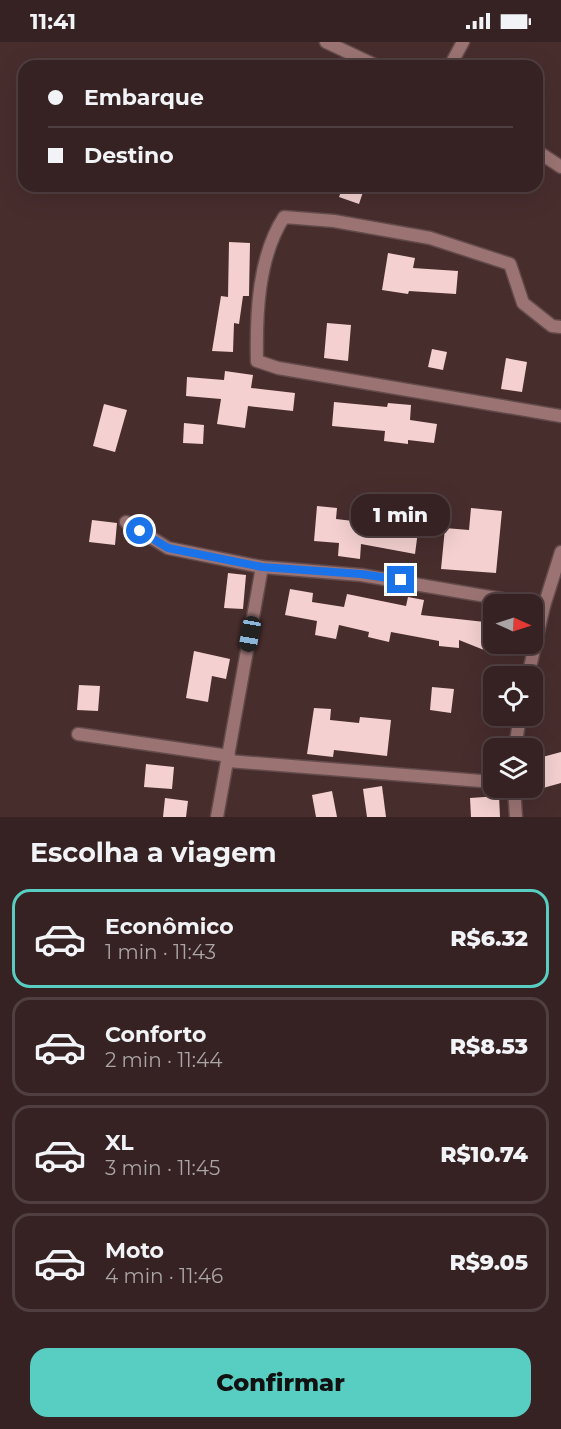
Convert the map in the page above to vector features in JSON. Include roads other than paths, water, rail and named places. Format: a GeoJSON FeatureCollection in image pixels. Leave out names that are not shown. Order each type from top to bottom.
{"type":"FeatureCollection","features":[{"type":"Feature","properties":{"kind":"street"},"geometry":{"type":"LineString","coordinates":[[326,42],[364,60]]}},
{"type":"Feature","properties":{"kind":"street"},"geometry":{"type":"LineString","coordinates":[[453,60],[463,42]]}},
{"type":"Feature","properties":{"kind":"street"},"geometry":{"type":"LineString","coordinates":[[543,155],[561,167]]}},
{"type":"Feature","properties":{"kind":"street"},"geometry":{"type":"LineString","coordinates":[[561,327],[552,326],[523,303],[510,264],[430,238],[334,221],[284,217],[272,235],[256,316],[257,361],[278,368],[561,416]]}},
{"type":"Feature","properties":{"kind":"street"},"geometry":{"type":"LineString","coordinates":[[126,522],[168,548],[262,567],[361,574],[544,606]]}},
{"type":"Feature","properties":{"kind":"street"},"geometry":{"type":"LineString","coordinates":[[530,666],[544,606],[561,552]]}},
{"type":"Feature","properties":{"kind":"street"},"geometry":{"type":"LineString","coordinates":[[217,817],[262,567]]}},
{"type":"Feature","properties":{"kind":"street"},"geometry":{"type":"LineString","coordinates":[[78,734],[229,758],[483,781]]}},
{"type":"Feature","properties":{"kind":"street"},"geometry":{"type":"LineString","coordinates":[[515,798],[516,817]]}}]}
